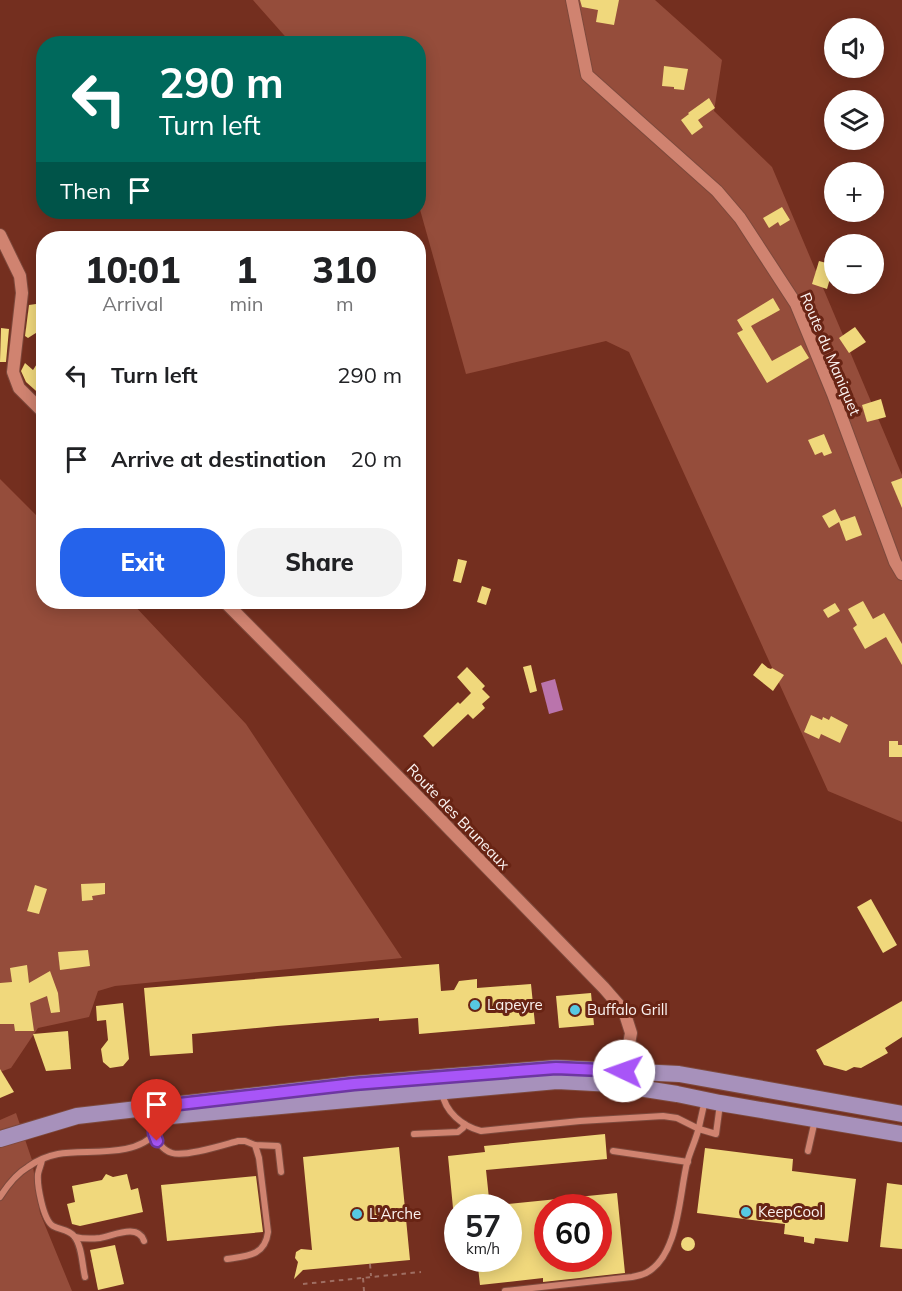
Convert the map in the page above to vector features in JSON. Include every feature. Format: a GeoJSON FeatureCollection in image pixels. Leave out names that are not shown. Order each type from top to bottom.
{"type":"FeatureCollection","features":[{"type":"Feature","properties":{"kind":"main road"},"geometry":{"type":"LineString","coordinates":[[153,1119],[354,1084],[556,1068],[618,1078],[712,1101],[902,1134]]}},
{"type":"Feature","properties":{"kind":"main road"},"geometry":{"type":"LineString","coordinates":[[0,1139],[40,1127],[153,1119],[557,1081],[679,1074],[902,1114]]}},
{"type":"Feature","properties":{"kind":"main road"},"geometry":{"type":"LineString","coordinates":[[712,1101],[714,1081]]}},
{"type":"Feature","properties":{"kind":"street","name":"Route du Maniquet"},"geometry":{"type":"LineString","coordinates":[[572,0],[587,75],[717,191],[740,218],[796,304],[833,394],[895,562],[902,574]]}},
{"type":"Feature","properties":{"kind":"street"},"geometry":{"type":"LineString","coordinates":[[0,235],[20,276],[22,293],[13,372],[19,388],[36,405]]}},
{"type":"Feature","properties":{"kind":"street","name":"Route des Bruneaux"},"geometry":{"type":"LineString","coordinates":[[232,609],[596,979],[624,1011],[631,1033],[618,1078]]}},
{"type":"Feature","properties":{"kind":"lane"},"geometry":{"type":"LineString","coordinates":[[442,1092],[443,1099],[454,1116],[464,1124],[481,1131],[580,1121],[663,1116],[677,1118],[699,1129],[716,1134],[712,1101]]}},
{"type":"Feature","properties":{"kind":"lane"},"geometry":{"type":"LineString","coordinates":[[505,1291],[632,1277],[646,1273],[656,1265],[667,1251],[677,1217],[688,1162],[699,1129],[712,1101]]}},
{"type":"Feature","properties":{"kind":"lane"},"geometry":{"type":"LineString","coordinates":[[153,1119],[157,1141],[171,1153],[188,1153],[238,1141],[278,1146],[281,1172]]}},
{"type":"Feature","properties":{"kind":"lane"},"geometry":{"type":"LineString","coordinates":[[0,1197],[9,1184],[27,1167],[42,1160],[57,1155],[130,1148],[147,1141],[153,1119]]}},
{"type":"Feature","properties":{"kind":"lane"},"geometry":{"type":"LineString","coordinates":[[808,1151],[815,1119]]}},
{"type":"Feature","properties":{"kind":"lane"},"geometry":{"type":"LineString","coordinates":[[414,1134],[458,1132],[464,1124]]}},
{"type":"Feature","properties":{"kind":"lane"},"geometry":{"type":"LineString","coordinates":[[227,1259],[249,1256],[260,1250],[267,1242],[268,1232],[259,1158],[255,1144]]}},
{"type":"Feature","properties":{"kind":"lane"},"geometry":{"type":"LineString","coordinates":[[613,1151],[688,1162]]}},
{"type":"Feature","properties":{"kind":"lane"},"geometry":{"type":"LineString","coordinates":[[42,1160],[38,1171],[38,1181],[47,1219],[52,1225],[84,1239],[132,1232],[138,1233],[144,1241]]}},
{"type":"Feature","properties":{"kind":"lane"},"geometry":{"type":"LineString","coordinates":[[75,1237],[85,1276]]}},
{"type":"Feature","properties":{"kind":"path"},"geometry":{"type":"LineString","coordinates":[[370,1264],[372,1277]]}},
{"type":"Feature","properties":{"kind":"path"},"geometry":{"type":"LineString","coordinates":[[303,1284],[421,1272]]}},
{"type":"Feature","properties":{"kind":"path"},"geometry":{"type":"LineString","coordinates":[[363,1278],[364,1291]]}},
{"type":"Feature","properties":{"kind":"shaded area"},"geometry":{"type":"Polygon","coordinates":[[[253,0],[655,0],[722,60],[714,111],[772,167],[902,475],[902,822],[828,791],[629,352],[606,341],[466,374],[423,219],[426,219],[426,36],[285,36],[253,0]]]}},
{"type":"Feature","properties":{"kind":"shaded area"},"geometry":{"type":"Polygon","coordinates":[[[0,479],[36,515],[36,609],[138,609],[246,724],[402,958],[115,986],[98,991],[89,1017],[38,1028],[11,1068],[0,1072],[0,479]]]}},
{"type":"Feature","properties":{"kind":"shaded area"},"geometry":{"type":"Polygon","coordinates":[[[555,679],[563,710],[549,714],[541,683],[555,679]]]}},
{"type":"Feature","properties":{"kind":"shaded area"},"geometry":{"type":"Polygon","coordinates":[[[16,1113],[32,1160],[40,1213],[72,1291],[0,1291],[0,1120],[16,1113]]]}},
{"type":"Feature","properties":{"kind":"building"},"geometry":{"type":"Polygon","coordinates":[[[580,0],[619,0],[614,25],[596,22],[598,10],[582,7],[580,0]]]}},
{"type":"Feature","properties":{"kind":"building"},"geometry":{"type":"Polygon","coordinates":[[[664,66],[688,69],[684,90],[662,86],[664,66]]]}},
{"type":"Feature","properties":{"kind":"building"},"geometry":{"type":"Polygon","coordinates":[[[709,98],[715,108],[698,120],[703,127],[692,135],[681,120],[709,98]]]}},
{"type":"Feature","properties":{"kind":"building"},"geometry":{"type":"Polygon","coordinates":[[[782,207],[790,220],[780,226],[778,222],[769,228],[763,218],[782,207]]]}},
{"type":"Feature","properties":{"kind":"building"},"geometry":{"type":"Polygon","coordinates":[[[819,261],[824,262],[824,288],[812,284],[819,261]]]}},
{"type":"Feature","properties":{"kind":"building"},"geometry":{"type":"Polygon","coordinates":[[[773,298],[780,310],[751,326],[772,361],[801,345],[809,358],[767,383],[737,333],[743,330],[737,320],[773,298]]]}},
{"type":"Feature","properties":{"kind":"building"},"geometry":{"type":"Polygon","coordinates":[[[36,304],[36,333],[28,338],[25,336],[29,305],[36,304]]]}},
{"type":"Feature","properties":{"kind":"building"},"geometry":{"type":"Polygon","coordinates":[[[855,327],[866,342],[849,353],[839,338],[855,327]]]}},
{"type":"Feature","properties":{"kind":"building"},"geometry":{"type":"Polygon","coordinates":[[[1,328],[9,329],[6,362],[0,362],[1,328]]]}},
{"type":"Feature","properties":{"kind":"building"},"geometry":{"type":"Polygon","coordinates":[[[25,363],[33,370],[36,365],[36,391],[26,382],[21,371],[25,363]]]}},
{"type":"Feature","properties":{"kind":"building"},"geometry":{"type":"Polygon","coordinates":[[[881,399],[886,417],[867,422],[862,405],[881,399]]]}},
{"type":"Feature","properties":{"kind":"building"},"geometry":{"type":"Polygon","coordinates":[[[824,434],[832,453],[824,456],[822,452],[815,455],[808,440],[824,434]]]}},
{"type":"Feature","properties":{"kind":"building"},"geometry":{"type":"Polygon","coordinates":[[[902,478],[902,508],[891,482],[902,478]]]}},
{"type":"Feature","properties":{"kind":"building"},"geometry":{"type":"Polygon","coordinates":[[[835,509],[841,521],[855,516],[862,535],[846,541],[839,522],[829,528],[822,516],[835,509]]]}},
{"type":"Feature","properties":{"kind":"building"},"geometry":{"type":"Polygon","coordinates":[[[458,559],[467,561],[461,583],[453,581],[458,559]]]}},
{"type":"Feature","properties":{"kind":"building"},"geometry":{"type":"Polygon","coordinates":[[[482,586],[491,589],[486,605],[477,602],[482,586]]]}},
{"type":"Feature","properties":{"kind":"building"},"geometry":{"type":"Polygon","coordinates":[[[863,601],[873,619],[884,613],[902,644],[902,665],[886,637],[865,649],[853,628],[857,625],[848,609],[863,601]]]}},
{"type":"Feature","properties":{"kind":"building"},"geometry":{"type":"Polygon","coordinates":[[[835,603],[840,611],[828,618],[823,610],[835,603]]]}},
{"type":"Feature","properties":{"kind":"building"},"geometry":{"type":"Polygon","coordinates":[[[762,663],[784,675],[773,691],[753,675],[762,663]]]}},
{"type":"Feature","properties":{"kind":"building"},"geometry":{"type":"Polygon","coordinates":[[[531,665],[537,691],[530,693],[523,667],[531,665]]]}},
{"type":"Feature","properties":{"kind":"building"},"geometry":{"type":"Polygon","coordinates":[[[467,667],[485,686],[482,689],[490,697],[482,704],[485,708],[473,719],[468,714],[433,747],[423,736],[458,702],[460,704],[471,693],[457,677],[467,667]]]}},
{"type":"Feature","properties":{"kind":"building"},"geometry":{"type":"Polygon","coordinates":[[[811,715],[822,720],[823,717],[829,720],[831,716],[848,725],[840,743],[821,734],[819,739],[804,732],[811,715]]]}},
{"type":"Feature","properties":{"kind":"building"},"geometry":{"type":"Polygon","coordinates":[[[889,741],[898,741],[898,745],[902,745],[902,757],[889,757],[889,741]]]}},
{"type":"Feature","properties":{"kind":"building"},"geometry":{"type":"Polygon","coordinates":[[[105,883],[105,894],[92,896],[93,900],[82,901],[81,884],[105,883]]]}},
{"type":"Feature","properties":{"kind":"building"},"geometry":{"type":"Polygon","coordinates":[[[35,885],[47,889],[39,914],[27,911],[35,885]]]}},
{"type":"Feature","properties":{"kind":"building"},"geometry":{"type":"Polygon","coordinates":[[[871,899],[897,945],[883,953],[857,907],[871,899]]]}},
{"type":"Feature","properties":{"kind":"building"},"geometry":{"type":"Polygon","coordinates":[[[88,950],[90,966],[60,970],[58,952],[88,950]]]}},
{"type":"Feature","properties":{"kind":"building"},"geometry":{"type":"Polygon","coordinates":[[[439,964],[441,991],[454,990],[459,981],[477,979],[477,988],[531,984],[535,1024],[419,1034],[418,1018],[379,1021],[379,1018],[277,1026],[192,1034],[193,1053],[150,1056],[144,988],[439,964]]]}},
{"type":"Feature","properties":{"kind":"building"},"geometry":{"type":"Polygon","coordinates":[[[27,965],[29,983],[50,971],[58,993],[60,1012],[51,1013],[47,996],[30,1003],[34,1031],[15,1031],[14,1024],[0,1024],[0,983],[12,982],[10,968],[27,965]]]}},
{"type":"Feature","properties":{"kind":"building","name":"Buffalo Grill"},"geometry":{"type":"Polygon","coordinates":[[[591,993],[594,1025],[559,1028],[556,996],[591,993]]]}},
{"type":"Feature","properties":{"kind":"building"},"geometry":{"type":"Polygon","coordinates":[[[902,1001],[902,1037],[885,1048],[888,1053],[861,1068],[854,1067],[846,1071],[824,1065],[816,1050],[902,1001]]]}},
{"type":"Feature","properties":{"kind":"building"},"geometry":{"type":"Polygon","coordinates":[[[123,1003],[129,1059],[123,1066],[110,1068],[103,1062],[101,1049],[108,1040],[106,1020],[97,1021],[96,1006],[123,1003]]]}},
{"type":"Feature","properties":{"kind":"building"},"geometry":{"type":"Polygon","coordinates":[[[68,1031],[71,1069],[46,1071],[33,1034],[68,1031]]]}},
{"type":"Feature","properties":{"kind":"building"},"geometry":{"type":"Polygon","coordinates":[[[0,1069],[14,1092],[0,1098],[0,1069]]]}},
{"type":"Feature","properties":{"kind":"building"},"geometry":{"type":"Polygon","coordinates":[[[605,1134],[607,1159],[486,1170],[489,1194],[452,1194],[448,1156],[485,1152],[484,1146],[605,1134]]]}},
{"type":"Feature","properties":{"kind":"building","name":"L'Arche"},"geometry":{"type":"Polygon","coordinates":[[[399,1147],[410,1260],[303,1270],[294,1279],[298,1262],[295,1258],[296,1252],[301,1249],[312,1250],[303,1157],[399,1147]]]}},
{"type":"Feature","properties":{"kind":"building"},"geometry":{"type":"Polygon","coordinates":[[[705,1148],[793,1159],[792,1171],[856,1179],[848,1242],[815,1238],[814,1244],[804,1242],[804,1237],[784,1234],[785,1224],[697,1213],[705,1148]]]}},
{"type":"Feature","properties":{"kind":"building"},"geometry":{"type":"Polygon","coordinates":[[[106,1174],[113,1177],[127,1174],[131,1190],[138,1188],[143,1212],[80,1226],[72,1224],[67,1204],[75,1202],[72,1186],[102,1180],[106,1174]]]}},
{"type":"Feature","properties":{"kind":"building"},"geometry":{"type":"Polygon","coordinates":[[[256,1176],[263,1232],[167,1241],[161,1185],[256,1176]]]}},
{"type":"Feature","properties":{"kind":"building"},"geometry":{"type":"Polygon","coordinates":[[[887,1183],[902,1185],[902,1249],[880,1247],[887,1183]]]}},
{"type":"Feature","properties":{"kind":"building"},"geometry":{"type":"Polygon","coordinates":[[[617,1193],[625,1273],[543,1282],[543,1278],[480,1285],[479,1272],[522,1272],[522,1203],[534,1201],[534,1272],[612,1272],[612,1194],[607,1194],[617,1193]]]}},
{"type":"Feature","properties":{"kind":"building"},"geometry":{"type":"Polygon","coordinates":[[[685,1237],[691,1237],[695,1244],[691,1251],[685,1251],[681,1247],[681,1241],[685,1237]]]}},
{"type":"Feature","properties":{"kind":"building"},"geometry":{"type":"Polygon","coordinates":[[[115,1245],[124,1284],[98,1290],[90,1250],[115,1245]]]}},
{"type":"Feature","properties":{"kind":"place","name":"Lapeyre"},"geometry":{"type":"Point","coordinates":[475,1005]}},
{"type":"Feature","properties":{"kind":"place","name":"Buffalo Grill"},"geometry":{"type":"Point","coordinates":[575,1010]}},
{"type":"Feature","properties":{"kind":"place","name":"KeepCool"},"geometry":{"type":"Point","coordinates":[746,1212]}},
{"type":"Feature","properties":{"kind":"place","name":"L'Arche"},"geometry":{"type":"Point","coordinates":[357,1214]}},
{"type":"Feature","properties":{"kind":"route"},"geometry":{"type":"LineString","coordinates":[[157,1141],[154,1133],[153,1107],[354,1084],[556,1068],[624,1071]]}}]}
